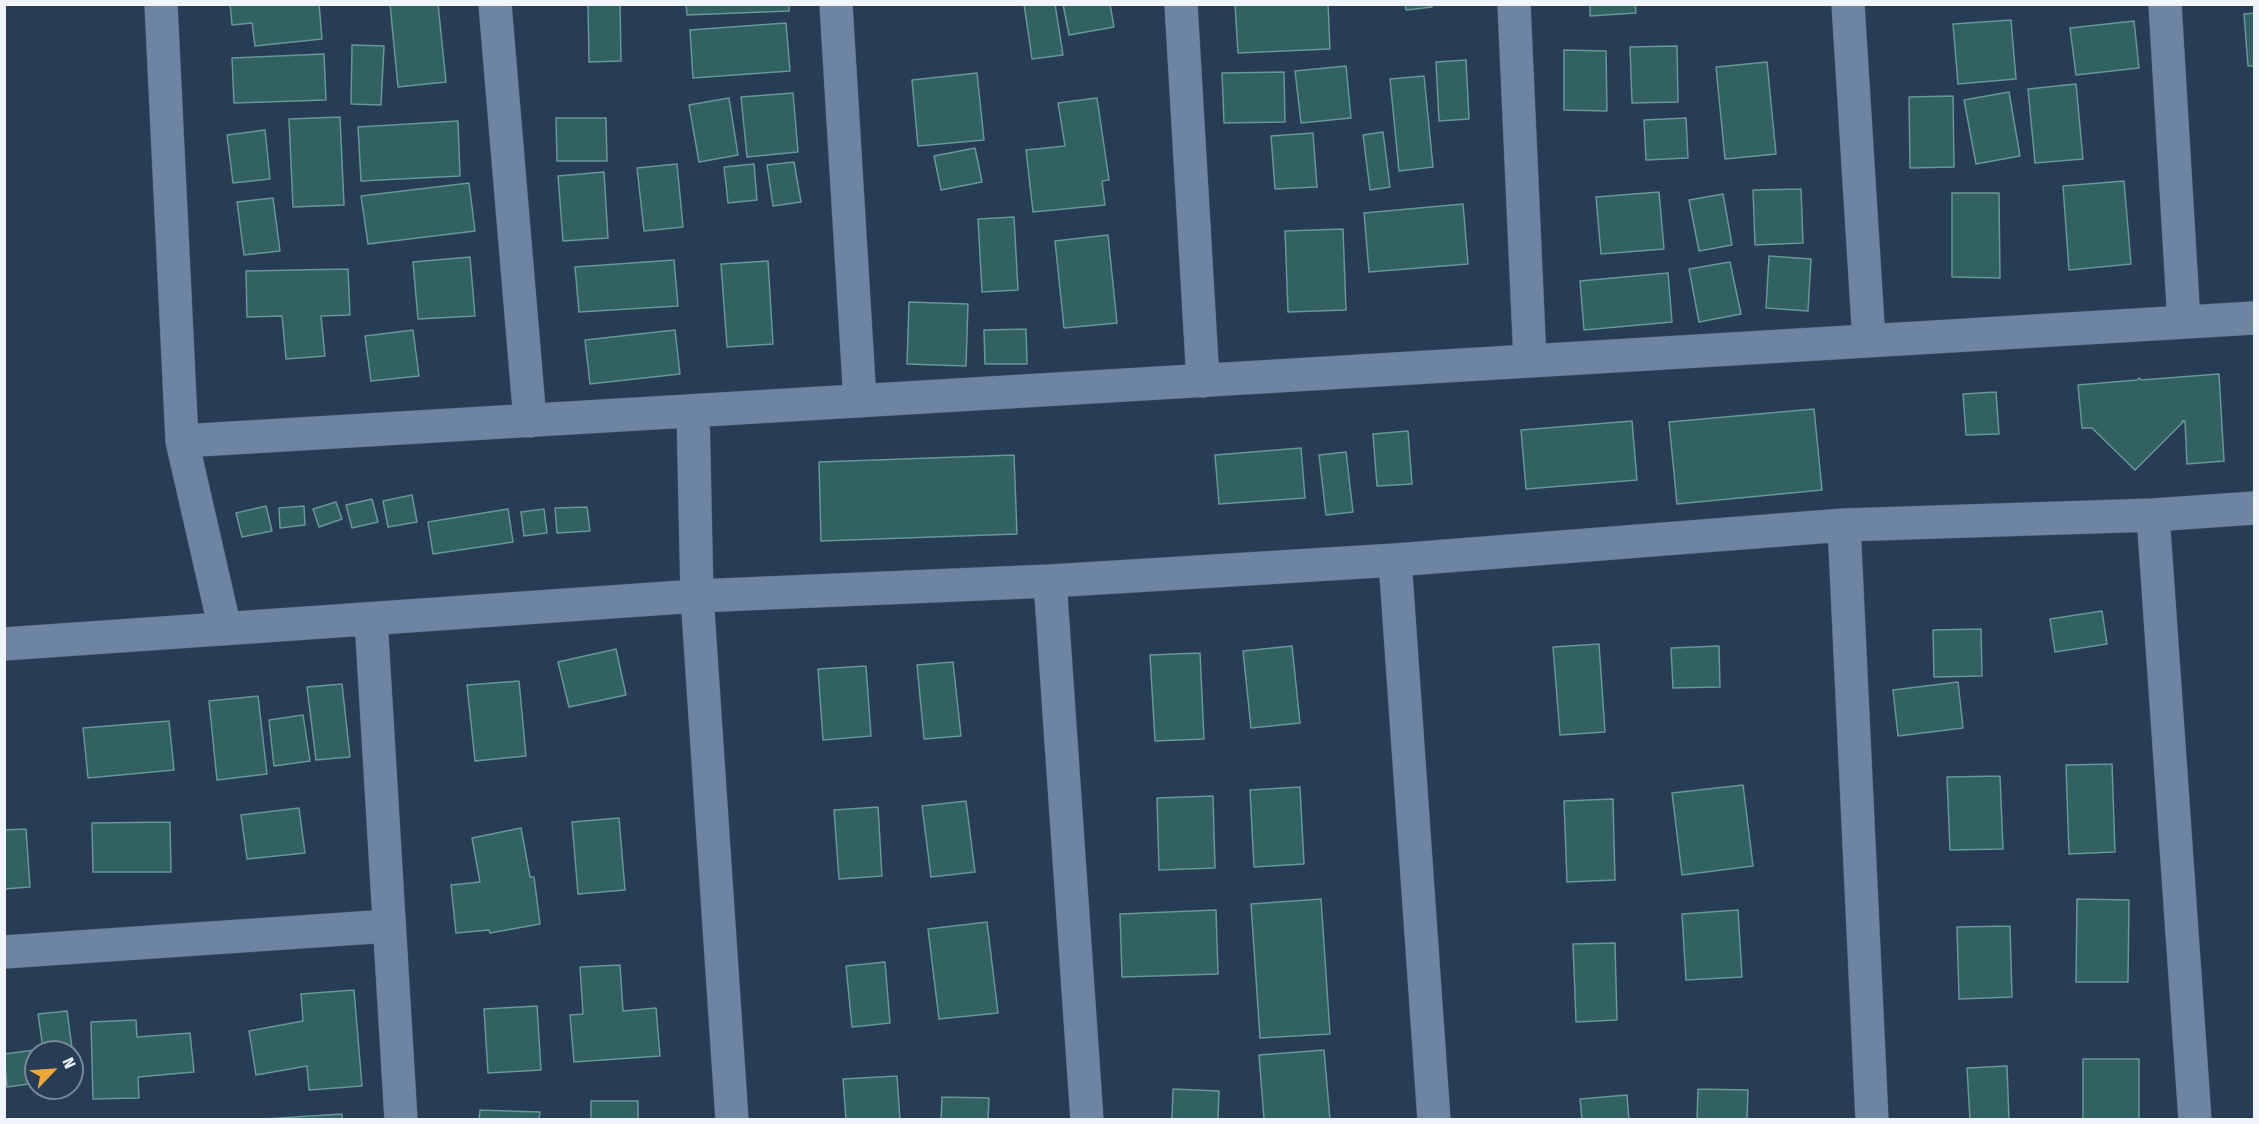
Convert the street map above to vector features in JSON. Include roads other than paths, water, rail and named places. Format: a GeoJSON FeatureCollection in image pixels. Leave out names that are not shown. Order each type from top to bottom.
{"type":"FeatureCollection","features":[{"type":"Feature","properties":{"kind":"street"},"geometry":{"type":"LineString","coordinates":[[161,4],[182,441],[225,629]]}},
{"type":"Feature","properties":{"kind":"street"},"geometry":{"type":"LineString","coordinates":[[495,4],[530,421]]}},
{"type":"Feature","properties":{"kind":"street"},"geometry":{"type":"LineString","coordinates":[[837,4],[860,401]]}},
{"type":"Feature","properties":{"kind":"street"},"geometry":{"type":"LineString","coordinates":[[1181,4],[1203,381]]}},
{"type":"Feature","properties":{"kind":"street"},"geometry":{"type":"LineString","coordinates":[[1514,4],[1530,361]]}},
{"type":"Feature","properties":{"kind":"street"},"geometry":{"type":"LineString","coordinates":[[1848,4],[1869,341]]}},
{"type":"Feature","properties":{"kind":"street"},"geometry":{"type":"LineString","coordinates":[[2165,4],[2184,322]]}},
{"type":"Feature","properties":{"kind":"street"},"geometry":{"type":"LineString","coordinates":[[182,441],[2254,318]]}},
{"type":"Feature","properties":{"kind":"street"},"geometry":{"type":"LineString","coordinates":[[693,411],[697,596],[732,1119]]}},
{"type":"Feature","properties":{"kind":"street"},"geometry":{"type":"LineString","coordinates":[[4,644],[697,596],[1050,581],[1395,560],[1844,525],[2153,514],[2254,508]]}},
{"type":"Feature","properties":{"kind":"street"},"geometry":{"type":"LineString","coordinates":[[2153,514],[2195,1119]]}},
{"type":"Feature","properties":{"kind":"street"},"geometry":{"type":"LineString","coordinates":[[1844,525],[1872,1119]]}},
{"type":"Feature","properties":{"kind":"street"},"geometry":{"type":"LineString","coordinates":[[1395,560],[1434,1119]]}},
{"type":"Feature","properties":{"kind":"street"},"geometry":{"type":"LineString","coordinates":[[1050,581],[1087,1119]]}},
{"type":"Feature","properties":{"kind":"street"},"geometry":{"type":"LineString","coordinates":[[371,619],[401,1119]]}},
{"type":"Feature","properties":{"kind":"street"},"geometry":{"type":"LineString","coordinates":[[4,952],[389,926]]}}]}
